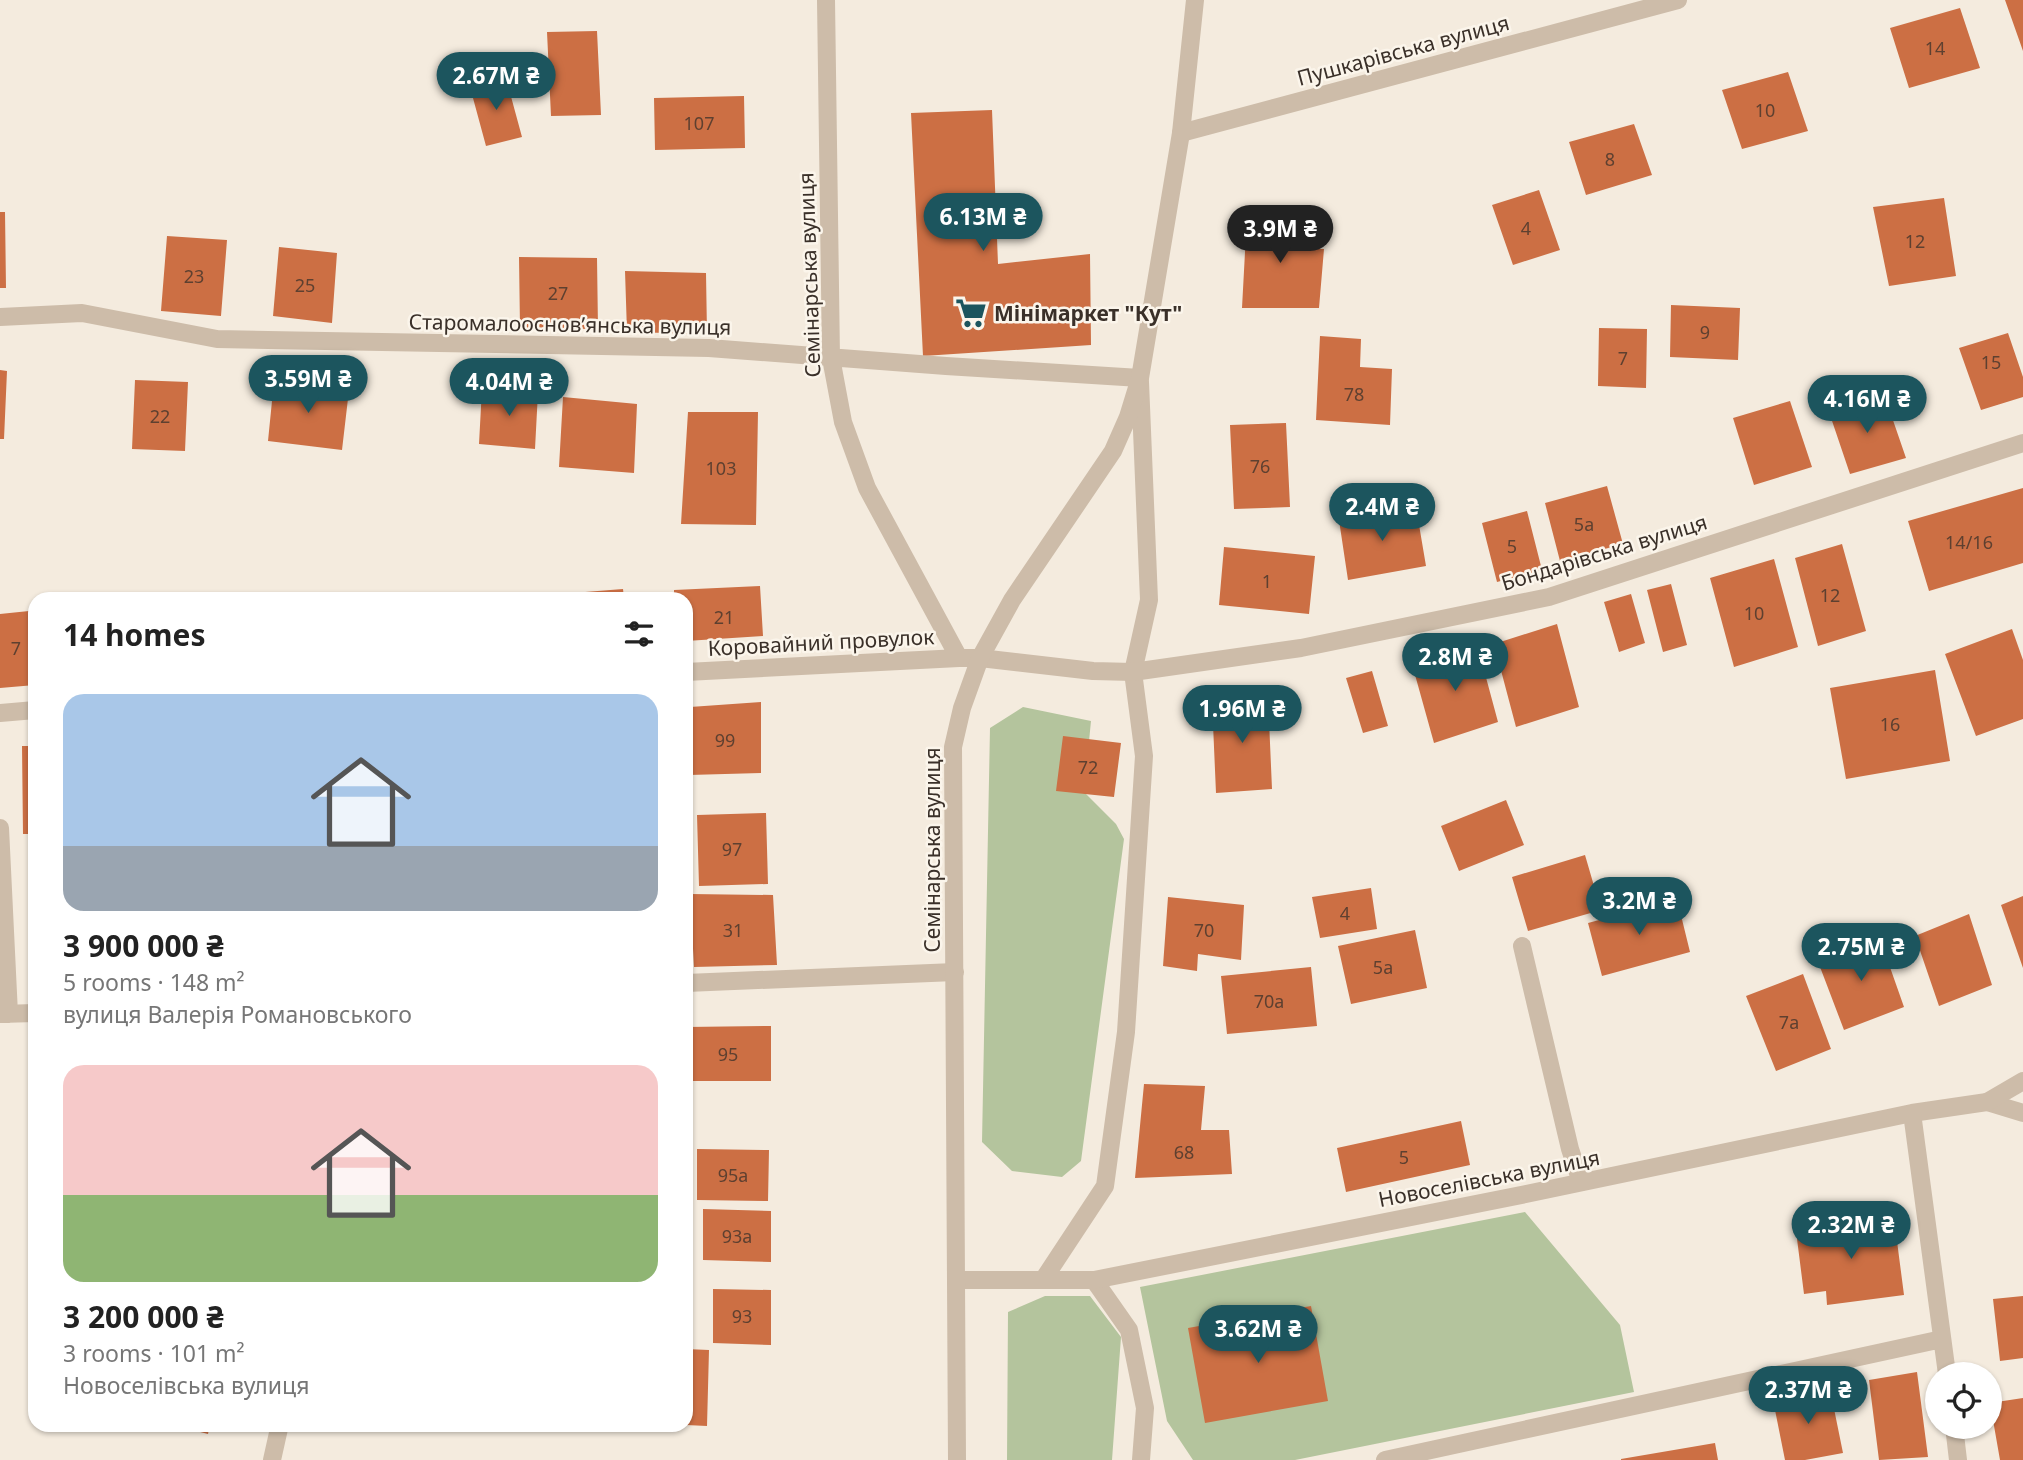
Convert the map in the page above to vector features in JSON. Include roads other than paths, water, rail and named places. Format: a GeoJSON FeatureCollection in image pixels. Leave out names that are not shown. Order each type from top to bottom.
{"type":"FeatureCollection","features":[{"type":"Feature","properties":{"kind":"street","name":"Семінарська вулиця"},"geometry":{"type":"LineString","coordinates":[[826,0],[831,358],[843,422],[867,488],[958,658]]}},
{"type":"Feature","properties":{"kind":"street"},"geometry":{"type":"LineString","coordinates":[[1044,1280],[1105,1186],[1126,1032],[1144,756],[1133,672],[1149,600],[1140,378],[1181,133],[1195,0]]}},
{"type":"Feature","properties":{"kind":"street","name":"Пушкарівська вулиця"},"geometry":{"type":"LineString","coordinates":[[1181,133],[1678,0]]}},
{"type":"Feature","properties":{"kind":"street","name":"Старомалооснов’янська вулиця"},"geometry":{"type":"LineString","coordinates":[[0,317],[82,313],[217,339],[709,348],[1140,378]]}},
{"type":"Feature","properties":{"kind":"street","name":"Семінарська вулиця"},"geometry":{"type":"LineString","coordinates":[[957,1460],[953,747],[962,708],[980,657],[1012,600],[1113,451],[1128,417],[1140,378]]}},
{"type":"Feature","properties":{"kind":"street","name":"Бондарівська вулиця"},"geometry":{"type":"LineString","coordinates":[[980,657],[1093,671],[1133,672],[1301,648],[1549,597],[2023,443]]}},
{"type":"Feature","properties":{"kind":"street"},"geometry":{"type":"LineString","coordinates":[[958,658],[980,657]]}},
{"type":"Feature","properties":{"kind":"street","name":"Коровайний провулок"},"geometry":{"type":"LineString","coordinates":[[693,672],[958,658]]}},
{"type":"Feature","properties":{"kind":"street"},"geometry":{"type":"LineString","coordinates":[[0,713],[28,711]]}},
{"type":"Feature","properties":{"kind":"street"},"geometry":{"type":"LineString","coordinates":[[0,828],[4,1014],[28,1013]]}},
{"type":"Feature","properties":{"kind":"street"},"geometry":{"type":"LineString","coordinates":[[1522,946],[1570,1149],[1581,1182]]}},
{"type":"Feature","properties":{"kind":"street"},"geometry":{"type":"LineString","coordinates":[[693,983],[955,972]]}},
{"type":"Feature","properties":{"kind":"street","name":"Новоселівська вулиця"},"geometry":{"type":"LineString","coordinates":[[957,1280],[1094,1280],[1912,1113],[1987,1102],[2023,1081]]}},
{"type":"Feature","properties":{"kind":"street"},"geometry":{"type":"LineString","coordinates":[[1987,1102],[2023,1113]]}},
{"type":"Feature","properties":{"kind":"street"},"geometry":{"type":"LineString","coordinates":[[1912,1113],[1945,1362]]}},
{"type":"Feature","properties":{"kind":"street"},"geometry":{"type":"LineString","coordinates":[[1094,1280],[1129,1331],[1145,1408],[1141,1460]]}},
{"type":"Feature","properties":{"kind":"street"},"geometry":{"type":"LineString","coordinates":[[1385,1460],[1942,1339]]}},
{"type":"Feature","properties":{"kind":"street"},"geometry":{"type":"LineString","coordinates":[[272,1460],[278,1432]]}},
{"type":"Feature","properties":{"kind":"street"},"geometry":{"type":"LineString","coordinates":[[1956,1439],[1958,1460]]}},
{"type":"Feature","properties":{"kind":"place","name":"Мінімаркет \"Кут\""},"geometry":{"type":"Point","coordinates":[971,313]}}]}
